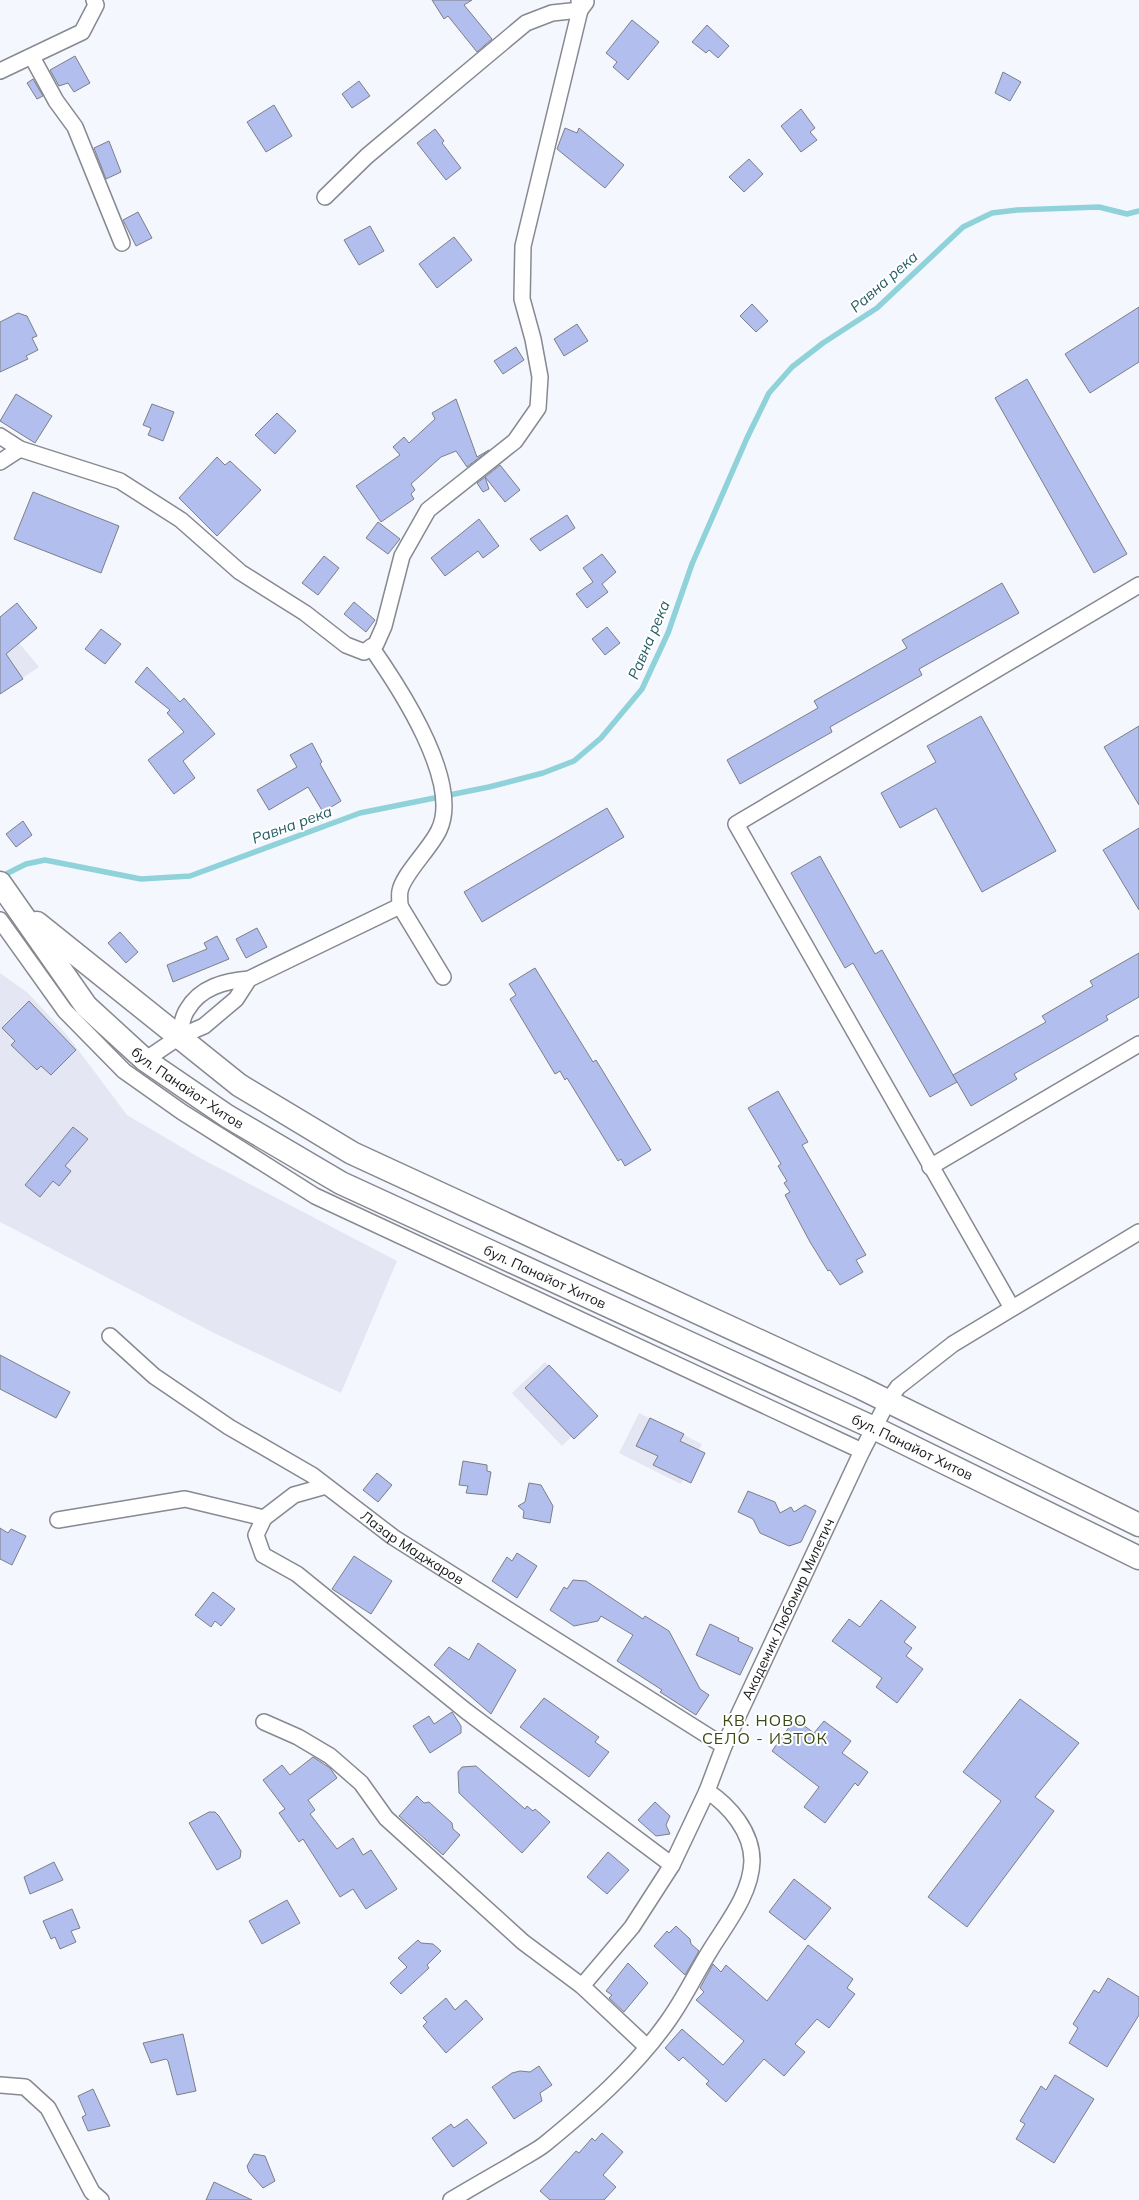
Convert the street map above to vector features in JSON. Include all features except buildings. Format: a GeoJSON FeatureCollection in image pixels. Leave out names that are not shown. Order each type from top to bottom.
{"type":"FeatureCollection","features":[{"type":"Feature","properties":{"kind":"street"},"geometry":{"type":"LineString","coordinates":[[0,71],[82,32],[96,5],[94,0]]}},
{"type":"Feature","properties":{"kind":"street"},"geometry":{"type":"LineString","coordinates":[[325,197],[368,156],[526,23],[582,3]]}},
{"type":"Feature","properties":{"kind":"street"},"geometry":{"type":"LineString","coordinates":[[0,436],[20,449],[120,481],[181,520],[240,572],[306,613],[346,645],[364,652],[376,644],[384,626],[402,556],[428,510],[515,442],[538,408],[540,377],[533,339],[522,299],[523,246],[582,3]]}},
{"type":"Feature","properties":{"kind":"street"},"geometry":{"type":"LineString","coordinates":[[32,57],[56,101],[75,127],[122,243]]}},
{"type":"Feature","properties":{"kind":"street"},"geometry":{"type":"LineString","coordinates":[[0,462],[20,449]]}},
{"type":"Feature","properties":{"kind":"street"},"geometry":{"type":"LineString","coordinates":[[1012,1308],[736,824],[1139,585]]}},
{"type":"Feature","properties":{"kind":"street"},"geometry":{"type":"LineString","coordinates":[[371,647],[407,702],[427,742],[442,785],[445,810],[439,831],[400,890],[400,906],[443,977]]}},
{"type":"Feature","properties":{"kind":"street","name":"бул. Панайот Хитов"},"geometry":{"type":"LineString","coordinates":[[0,884],[8,913],[86,1006],[145,1060],[227,1116],[341,1183],[874,1428],[1139,1558]]}},
{"type":"Feature","properties":{"kind":"street"},"geometry":{"type":"LineString","coordinates":[[179,1037],[187,1010],[204,992],[224,981],[249,979],[400,906]]}},
{"type":"Feature","properties":{"kind":"street"},"geometry":{"type":"LineString","coordinates":[[8,913],[65,1011],[124,1071],[182,1112],[315,1196],[862,1452]]}},
{"type":"Feature","properties":{"kind":"street","name":"бул. Панайот Хитов"},"geometry":{"type":"LineString","coordinates":[[8,913],[179,1037],[239,1086],[352,1153],[888,1401],[1139,1525]]}},
{"type":"Feature","properties":{"kind":"street"},"geometry":{"type":"LineString","coordinates":[[145,1060],[179,1037],[209,1022],[236,998],[249,979]]}},
{"type":"Feature","properties":{"kind":"street"},"geometry":{"type":"LineString","coordinates":[[930,1167],[1139,1044]]}},
{"type":"Feature","properties":{"kind":"street","name":"Академик Любомир Милетич"},"geometry":{"type":"LineString","coordinates":[[582,1986],[632,1928],[672,1865],[707,1791],[724,1746],[862,1452],[888,1401],[898,1387],[938,1355],[1139,1232]]}},
{"type":"Feature","properties":{"kind":"street","name":"Лазар Маджаров"},"geometry":{"type":"LineString","coordinates":[[110,1336],[154,1376],[229,1427],[312,1475],[393,1537],[724,1746]]}},
{"type":"Feature","properties":{"kind":"street"},"geometry":{"type":"LineString","coordinates":[[326,1486],[294,1495],[264,1518],[256,1535],[263,1555],[297,1574],[466,1711],[672,1865]]}},
{"type":"Feature","properties":{"kind":"street"},"geometry":{"type":"LineString","coordinates":[[58,1520],[185,1499],[264,1518]]}},
{"type":"Feature","properties":{"kind":"street"},"geometry":{"type":"LineString","coordinates":[[264,1722],[298,1737],[330,1756],[361,1783],[386,1818],[523,1942],[582,1986],[647,2047]]}},
{"type":"Feature","properties":{"kind":"street"},"geometry":{"type":"LineString","coordinates":[[450,2200],[543,2146],[606,2090],[647,2047],[669,2020],[744,1895],[752,1860],[746,1834],[737,1819],[724,1802],[707,1791]]}},
{"type":"Feature","properties":{"kind":"street"},"geometry":{"type":"LineString","coordinates":[[0,2085],[25,2087],[48,2108],[92,2192],[101,2200]]}},
{"type":"Feature","properties":{"kind":"shaded area"},"geometry":{"type":"Polygon","coordinates":[[[0,620],[39,667],[0,693],[0,620]]]}},
{"type":"Feature","properties":{"kind":"shaded area"},"geometry":{"type":"Polygon","coordinates":[[[0,973],[28,993],[67,1035],[127,1115],[200,1158],[397,1261],[341,1393],[216,1334],[0,1222],[0,973]]]}},
{"type":"Feature","properties":{"kind":"shaded area"},"geometry":{"type":"Polygon","coordinates":[[[545,1362],[594,1415],[562,1446],[512,1393],[545,1362]]]}},
{"type":"Feature","properties":{"kind":"shaded area"},"geometry":{"type":"Polygon","coordinates":[[[639,1413],[702,1444],[681,1484],[619,1453],[639,1413]]]}},
{"type":"Feature","properties":{"kind":"waterway","name":"Равна река"},"geometry":{"type":"LineString","coordinates":[[2,876],[26,864],[45,860],[141,879],[190,876],[360,813],[489,787],[543,773],[574,761],[601,738],[642,689],[668,633],[692,564],[747,438],[769,393],[792,367],[823,343],[877,308],[963,227],[992,213],[1017,210],[1099,207],[1127,214],[1139,211]]}},
{"type":"Feature","properties":{"kind":"district","name":"КВ. НОВО СЕЛО - ИЗТОК"},"geometry":{"type":"Point","coordinates":[765,1729]}}]}
